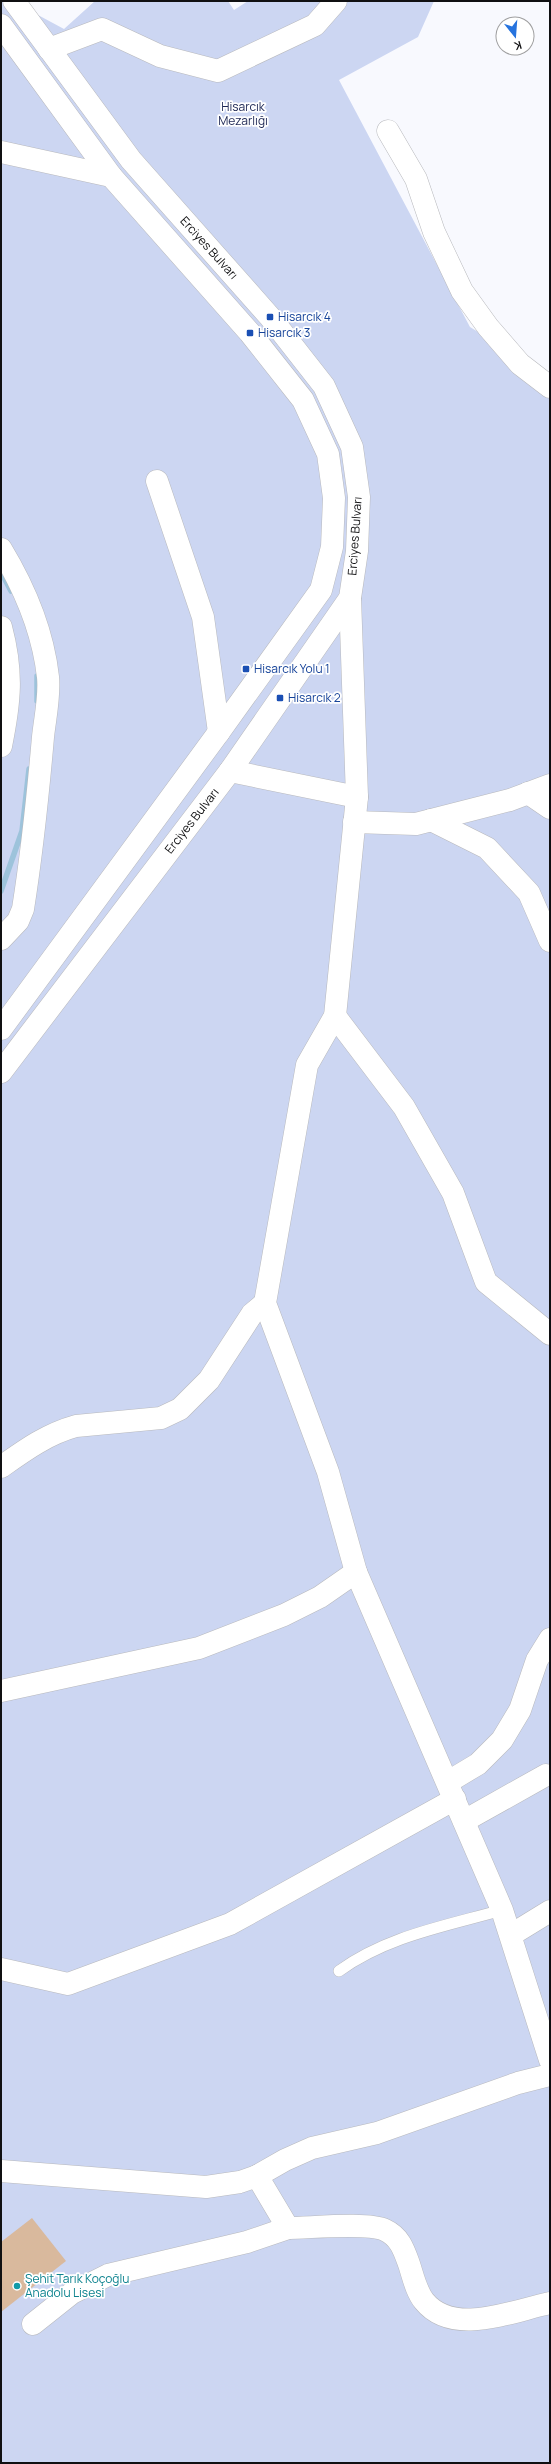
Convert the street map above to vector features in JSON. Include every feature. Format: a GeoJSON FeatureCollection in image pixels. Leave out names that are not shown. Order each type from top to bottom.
{"type":"FeatureCollection","features":[{"type":"Feature","properties":{"kind":"main road","name":"Erciyes Bulvarı"},"geometry":{"type":"LineString","coordinates":[[1,1072],[230,771],[350,598],[357,551],[359,497],[352,447],[324,386],[270,316],[131,160],[14,1]]}},
{"type":"Feature","properties":{"kind":"main road"},"geometry":{"type":"LineString","coordinates":[[49,49],[102,29],[160,56],[218,72],[315,25],[336,1]]}},
{"type":"Feature","properties":{"kind":"main road","name":"Erciyes Bulvarı"},"geometry":{"type":"LineString","coordinates":[[1,25],[111,176],[250,333],[303,400],[328,454],[334,498],[332,547],[321,590],[219,732],[1,1028]]}},
{"type":"Feature","properties":{"kind":"main road"},"geometry":{"type":"LineString","coordinates":[[388,131],[416,179],[434,232],[462,291],[488,327],[520,364],[550,387]]}},
{"type":"Feature","properties":{"kind":"main road"},"geometry":{"type":"LineString","coordinates":[[1,152],[111,176]]}},
{"type":"Feature","properties":{"kind":"main road"},"geometry":{"type":"LineString","coordinates":[[158,481],[203,617],[219,732]]}},
{"type":"Feature","properties":{"kind":"main road"},"geometry":{"type":"LineString","coordinates":[[1,549],[12,568],[31,611],[42,641],[48,678],[36,825],[23,909],[18,922],[1,939]]}},
{"type":"Feature","properties":{"kind":"main road"},"geometry":{"type":"LineString","coordinates":[[350,598],[357,797],[334,1016],[307,1065],[265,1303],[328,1472],[356,1572],[452,1791],[502,1910],[550,2060]]}},
{"type":"Feature","properties":{"kind":"main road"},"geometry":{"type":"LineString","coordinates":[[1,627],[10,674],[9,705],[1,746]]}},
{"type":"Feature","properties":{"kind":"main road"},"geometry":{"type":"LineString","coordinates":[[230,771],[357,797]]}},
{"type":"Feature","properties":{"kind":"main road"},"geometry":{"type":"LineString","coordinates":[[354,822],[416,824],[510,800],[550,786]]}},
{"type":"Feature","properties":{"kind":"main road"},"geometry":{"type":"LineString","coordinates":[[528,793],[550,808]]}},
{"type":"Feature","properties":{"kind":"main road"},"geometry":{"type":"LineString","coordinates":[[431,820],[486,848],[529,893],[550,941]]}},
{"type":"Feature","properties":{"kind":"main road"},"geometry":{"type":"LineString","coordinates":[[334,1016],[404,1107],[453,1193],[486,1282],[550,1334]]}},
{"type":"Feature","properties":{"kind":"main road"},"geometry":{"type":"LineString","coordinates":[[1,1466],[41,1440],[63,1430],[76,1426],[161,1418],[180,1409],[209,1380],[252,1314],[265,1303]]}},
{"type":"Feature","properties":{"kind":"main road"},"geometry":{"type":"LineString","coordinates":[[1,1691],[199,1648],[284,1615],[320,1597],[356,1572]]}},
{"type":"Feature","properties":{"kind":"main road"},"geometry":{"type":"LineString","coordinates":[[1,1969],[68,1984],[230,1924],[452,1791],[502,1740],[520,1710],[537,1660],[550,1639]]}},
{"type":"Feature","properties":{"kind":"main road"},"geometry":{"type":"LineString","coordinates":[[464,1821],[546,1775]]}},
{"type":"Feature","properties":{"kind":"main road"},"geometry":{"type":"LineString","coordinates":[[511,1935],[550,1911]]}},
{"type":"Feature","properties":{"kind":"main road"},"geometry":{"type":"LineString","coordinates":[[1,2171],[206,2187],[240,2182],[257,2176],[285,2160],[312,2148],[377,2133],[518,2083],[550,2075]]}},
{"type":"Feature","properties":{"kind":"main road"},"geometry":{"type":"LineString","coordinates":[[257,2176],[288,2228]]}},
{"type":"Feature","properties":{"kind":"main road"},"geometry":{"type":"LineString","coordinates":[[33,2324],[72,2293],[108,2275],[247,2242],[288,2228],[376,2227],[386,2230],[399,2241],[404,2250],[415,2284],[423,2300],[436,2312],[452,2319],[470,2321],[550,2303]]}},
{"type":"Feature","properties":{"kind":"lane"},"geometry":{"type":"LineString","coordinates":[[339,1971],[360,1957],[392,1941],[502,1910]]}},
{"type":"Feature","properties":{"kind":"green space","name":"Hisarcık Mezarlığı"},"geometry":{"type":"Polygon","coordinates":[[[1,1],[12,1],[64,29],[95,1],[228,1],[234,10],[248,1],[434,1],[418,37],[339,80],[470,327],[550,376],[550,2463],[1,2463],[1,1]]]}},
{"type":"Feature","properties":{"kind":"building","name":"Şehit Tarık Koçoğlu Anadolu Lisesi"},"geometry":{"type":"Polygon","coordinates":[[[32,2218],[66,2261],[1,2312],[1,2242],[32,2218]]]}},
{"type":"Feature","properties":{"kind":"waterway"},"geometry":{"type":"LineString","coordinates":[[1,572],[11,591]]}},
{"type":"Feature","properties":{"kind":"waterway"},"geometry":{"type":"LineString","coordinates":[[37,676],[37,701]]}},
{"type":"Feature","properties":{"kind":"waterway"},"geometry":{"type":"LineString","coordinates":[[1,891],[22,831],[29,769]]}},
{"type":"Feature","properties":{"kind":"place","name":"Hisarcık 4"},"geometry":{"type":"Point","coordinates":[270,317]}},
{"type":"Feature","properties":{"kind":"place","name":"Hisarcık 3"},"geometry":{"type":"Point","coordinates":[250,333]}},
{"type":"Feature","properties":{"kind":"place","name":"Hisarcık Yolu 1"},"geometry":{"type":"Point","coordinates":[246,669]}},
{"type":"Feature","properties":{"kind":"place","name":"Hisarcık 2"},"geometry":{"type":"Point","coordinates":[280,698]}},
{"type":"Feature","properties":{"kind":"place","name":"Şehit Tarık Koçoğlu Anadolu Lisesi"},"geometry":{"type":"Point","coordinates":[17,2286]}}]}
